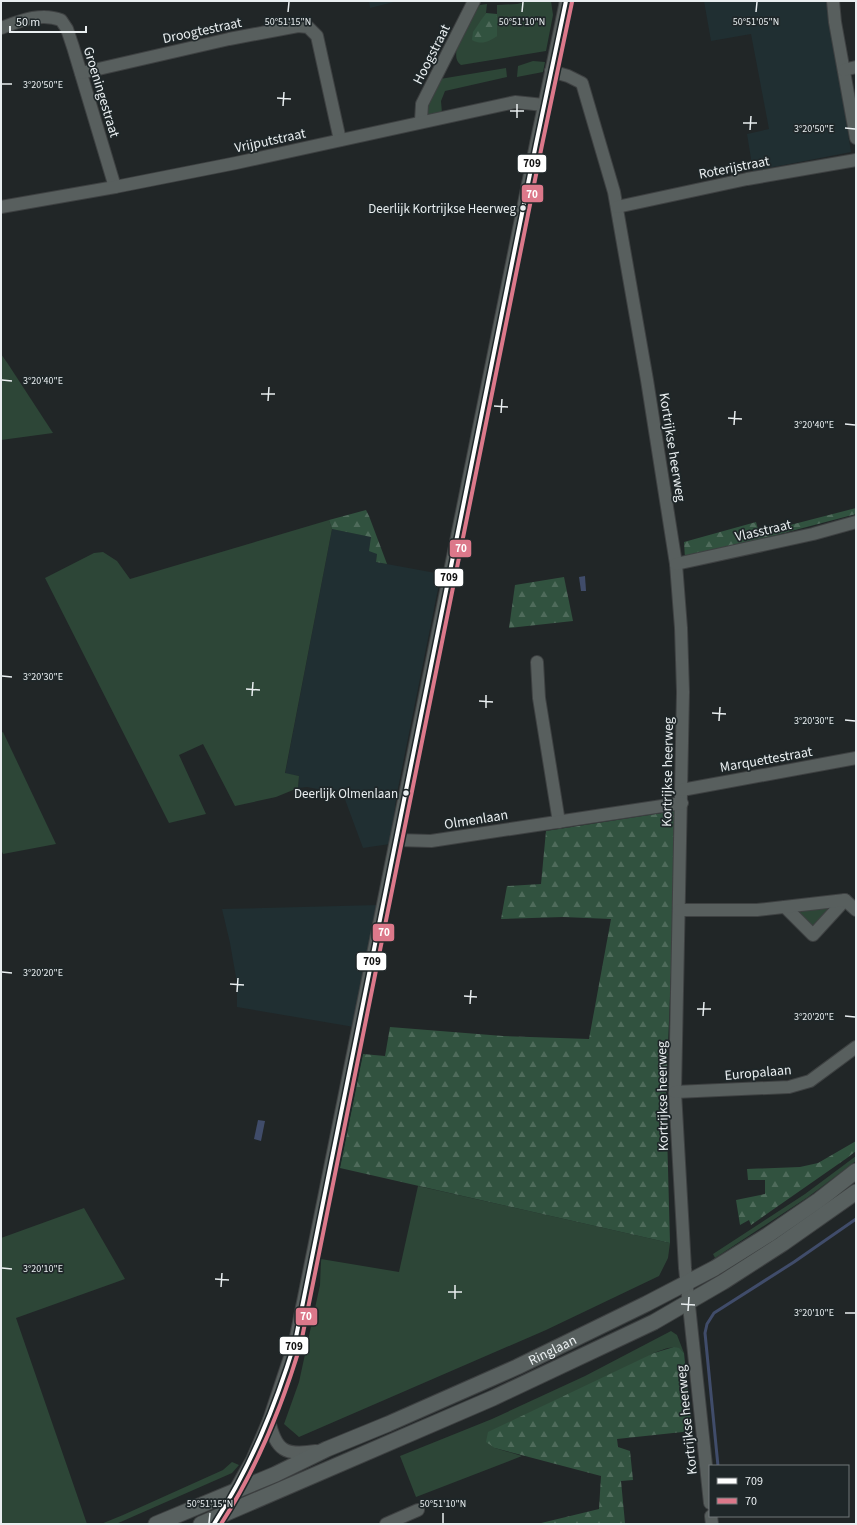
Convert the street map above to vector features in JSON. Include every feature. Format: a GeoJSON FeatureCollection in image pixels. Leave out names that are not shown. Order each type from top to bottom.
{"type":"FeatureCollection","features":[{"type":"Feature","properties":{"kind":"main road","name":"Ringlaan"},"geometry":{"type":"LineString","coordinates":[[233,1497],[327,1449],[388,1424],[554,1350],[715,1268],[768,1235],[819,1200],[856,1171]]}},
{"type":"Feature","properties":{"kind":"main road","name":"Ringlaan"},"geometry":{"type":"LineString","coordinates":[[233,1497],[507,1392],[654,1322],[723,1282],[782,1244],[856,1192]]}},
{"type":"Feature","properties":{"kind":"main road"},"geometry":{"type":"LineString","coordinates":[[201,1524],[217,1520],[233,1497]]}},
{"type":"Feature","properties":{"kind":"main road"},"geometry":{"type":"LineString","coordinates":[[156,1524],[233,1497]]}},
{"type":"Feature","properties":{"kind":"street","name":"Hoogstraat"},"geometry":{"type":"LineString","coordinates":[[421,122],[422,104],[474,1]]}},
{"type":"Feature","properties":{"kind":"street"},"geometry":{"type":"LineString","coordinates":[[833,1],[856,138]]}},
{"type":"Feature","properties":{"kind":"street"},"geometry":{"type":"LineString","coordinates":[[233,1497],[252,1460],[269,1420],[283,1381],[296,1335],[566,2]]}},
{"type":"Feature","properties":{"kind":"street","name":"Groeningestraat"},"geometry":{"type":"LineString","coordinates":[[1,28],[39,16],[48,16],[61,20],[67,29],[115,187]]}},
{"type":"Feature","properties":{"kind":"street","name":"Droogtestraat"},"geometry":{"type":"LineString","coordinates":[[81,73],[229,39],[298,26],[308,27],[317,36],[340,140]]}},
{"type":"Feature","properties":{"kind":"street"},"geometry":{"type":"LineString","coordinates":[[844,70],[856,67]]}},
{"type":"Feature","properties":{"kind":"street","name":"Kortrijkse heerweg"},"geometry":{"type":"LineString","coordinates":[[551,71],[568,76],[582,83],[618,207],[648,380],[676,564],[681,628],[683,684],[682,802],[675,1092],[686,1283],[709,1494]]}},
{"type":"Feature","properties":{"kind":"street","name":"Vrijputstraat"},"geometry":{"type":"LineString","coordinates":[[1,207],[115,187],[515,102],[544,105]]}},
{"type":"Feature","properties":{"kind":"street","name":"Roterijstraat"},"geometry":{"type":"LineString","coordinates":[[618,207],[747,179],[856,160]]}},
{"type":"Feature","properties":{"kind":"street","name":"Vlasstraat"},"geometry":{"type":"LineString","coordinates":[[676,564],[813,534],[856,522]]}},
{"type":"Feature","properties":{"kind":"street"},"geometry":{"type":"LineString","coordinates":[[537,662],[539,698],[560,822]]}},
{"type":"Feature","properties":{"kind":"street","name":"Marquettestraat"},"geometry":{"type":"LineString","coordinates":[[682,790],[856,758]]}},
{"type":"Feature","properties":{"kind":"street","name":"Olmenlaan"},"geometry":{"type":"LineString","coordinates":[[397,840],[431,841],[682,802]]}},
{"type":"Feature","properties":{"kind":"street"},"geometry":{"type":"LineString","coordinates":[[679,910],[757,910],[845,900],[856,910]]}},
{"type":"Feature","properties":{"kind":"street"},"geometry":{"type":"LineString","coordinates":[[785,906],[813,935],[845,900]]}},
{"type":"Feature","properties":{"kind":"street","name":"Europalaan"},"geometry":{"type":"LineString","coordinates":[[675,1092],[789,1087],[810,1081],[856,1047]]}},
{"type":"Feature","properties":{"kind":"street"},"geometry":{"type":"LineString","coordinates":[[269,1420],[274,1440],[283,1449],[296,1453],[327,1449]]}},
{"type":"Feature","properties":{"kind":"street"},"geometry":{"type":"LineString","coordinates":[[386,1524],[418,1510]]}},
{"type":"Feature","properties":{"kind":"shaded area"},"geometry":{"type":"Polygon","coordinates":[[[369,1],[398,1],[370,8],[369,1]]]}},
{"type":"Feature","properties":{"kind":"shaded area"},"geometry":{"type":"Polygon","coordinates":[[[704,1],[828,1],[851,152],[753,171],[747,134],[769,129],[751,34],[711,41],[704,1]]]}},
{"type":"Feature","properties":{"kind":"shaded area"},"geometry":{"type":"Polygon","coordinates":[[[332,529],[372,537],[377,554],[376,562],[441,574],[397,793],[390,844],[363,848],[343,794],[307,787],[298,788],[299,776],[285,774],[332,529]]]}},
{"type":"Feature","properties":{"kind":"shaded area"},"geometry":{"type":"Polygon","coordinates":[[[378,905],[354,1027],[237,1007],[237,983],[222,909],[378,905]]]}},
{"type":"Feature","properties":{"kind":"green space"},"geometry":{"type":"Polygon","coordinates":[[[530,1],[551,1],[553,15],[546,51],[461,65],[457,60],[456,53],[458,45],[462,35],[480,5],[487,4],[486,13],[482,20],[497,36],[497,5],[517,4],[530,1]]]}},
{"type":"Feature","properties":{"kind":"green space"},"geometry":{"type":"Polygon","coordinates":[[[486,13],[497,14],[497,36],[485,42],[472,40],[473,32],[486,13]]]}},
{"type":"Feature","properties":{"kind":"green space"},"geometry":{"type":"Polygon","coordinates":[[[533,61],[545,62],[543,72],[517,77],[518,66],[533,61]]]}},
{"type":"Feature","properties":{"kind":"green space"},"geometry":{"type":"Polygon","coordinates":[[[506,68],[507,77],[445,91],[441,101],[442,113],[427,115],[425,111],[440,79],[506,68]]]}},
{"type":"Feature","properties":{"kind":"green space"},"geometry":{"type":"Polygon","coordinates":[[[1,354],[8,364],[53,433],[1,440],[1,354]]]}},
{"type":"Feature","properties":{"kind":"green space"},"geometry":{"type":"Polygon","coordinates":[[[856,508],[856,514],[685,559],[684,542],[756,522],[759,533],[856,508]]]}},
{"type":"Feature","properties":{"kind":"green space"},"geometry":{"type":"Polygon","coordinates":[[[366,510],[387,564],[376,562],[377,554],[369,551],[371,537],[332,529],[329,520],[366,510]]]}},
{"type":"Feature","properties":{"kind":"green space"},"geometry":{"type":"Polygon","coordinates":[[[329,520],[332,529],[285,773],[299,776],[298,788],[276,797],[235,806],[203,744],[179,755],[206,814],[169,823],[45,578],[94,553],[103,552],[117,561],[130,579],[329,520]]]}},
{"type":"Feature","properties":{"kind":"green space"},"geometry":{"type":"Polygon","coordinates":[[[564,577],[573,621],[509,628],[515,585],[564,577]]]}},
{"type":"Feature","properties":{"kind":"green space"},"geometry":{"type":"Polygon","coordinates":[[[3,732],[56,844],[3,854],[1,850],[1,733],[3,732]]]}},
{"type":"Feature","properties":{"kind":"green space"},"geometry":{"type":"Polygon","coordinates":[[[675,811],[672,948],[666,1094],[670,1243],[340,1168],[363,1054],[385,1056],[390,1027],[503,1036],[589,1039],[611,919],[563,917],[501,919],[507,886],[541,884],[546,831],[675,811]]]}},
{"type":"Feature","properties":{"kind":"green space"},"geometry":{"type":"Polygon","coordinates":[[[833,906],[812,928],[793,910],[833,906]]]}},
{"type":"Feature","properties":{"kind":"green space"},"geometry":{"type":"Polygon","coordinates":[[[856,1141],[856,1151],[847,1158],[751,1225],[749,1220],[740,1225],[736,1200],[765,1194],[765,1180],[748,1180],[747,1169],[800,1167],[818,1163],[856,1141]]]}},
{"type":"Feature","properties":{"kind":"green space"},"geometry":{"type":"Polygon","coordinates":[[[856,1156],[856,1161],[808,1197],[715,1258],[713,1254],[805,1194],[856,1156]]]}},
{"type":"Feature","properties":{"kind":"green space"},"geometry":{"type":"Polygon","coordinates":[[[418,1186],[670,1243],[668,1258],[659,1276],[546,1330],[299,1437],[284,1424],[299,1382],[320,1285],[321,1259],[399,1272],[418,1186]]]}},
{"type":"Feature","properties":{"kind":"green space"},"geometry":{"type":"Polygon","coordinates":[[[84,1208],[125,1279],[16,1318],[87,1524],[1,1524],[1,1238],[84,1208]]]}},
{"type":"Feature","properties":{"kind":"green space"},"geometry":{"type":"Polygon","coordinates":[[[671,1331],[677,1335],[684,1353],[677,1348],[670,1348],[654,1353],[495,1448],[522,1456],[416,1497],[400,1456],[492,1419],[585,1376],[671,1331]]]}},
{"type":"Feature","properties":{"kind":"green space"},"geometry":{"type":"Polygon","coordinates":[[[674,1347],[679,1348],[684,1353],[692,1431],[617,1439],[618,1447],[630,1451],[633,1480],[621,1481],[625,1523],[537,1524],[599,1509],[601,1476],[495,1448],[486,1442],[488,1432],[654,1353],[674,1347]]]}},
{"type":"Feature","properties":{"kind":"green space"},"geometry":{"type":"Polygon","coordinates":[[[232,1462],[239,1465],[232,1473],[116,1524],[101,1524],[223,1470],[232,1462]]]}},
{"type":"Feature","properties":{"kind":"water"},"geometry":{"type":"Polygon","coordinates":[[[585,576],[586,591],[581,591],[579,577],[585,576]]]}},
{"type":"Feature","properties":{"kind":"water"},"geometry":{"type":"Polygon","coordinates":[[[258,1120],[265,1121],[261,1141],[254,1139],[258,1120]]]}},
{"type":"Feature","properties":{"kind":"waterway"},"geometry":{"type":"LineString","coordinates":[[718,1465],[705,1333],[707,1324],[714,1313],[794,1262],[856,1219]]}},
{"type":"Feature","properties":{"kind":"transit line","name":"709"},"geometry":{"type":"LineString","coordinates":[[214,1524],[251,1458],[261,1436],[279,1390],[295,1342],[566,1]]}},
{"type":"Feature","properties":{"kind":"transit line","name":"70"},"geometry":{"type":"LineString","coordinates":[[221,1524],[246,1481],[277,1414],[301,1343],[572,2]]}},
{"type":"Feature","properties":{"kind":"place","name":"Deerlijk Kortrijkse Heerweg"},"geometry":{"type":"Point","coordinates":[523,208]}},
{"type":"Feature","properties":{"kind":"place","name":"Deerlijk Olmenlaan"},"geometry":{"type":"Point","coordinates":[406,793]}}]}
